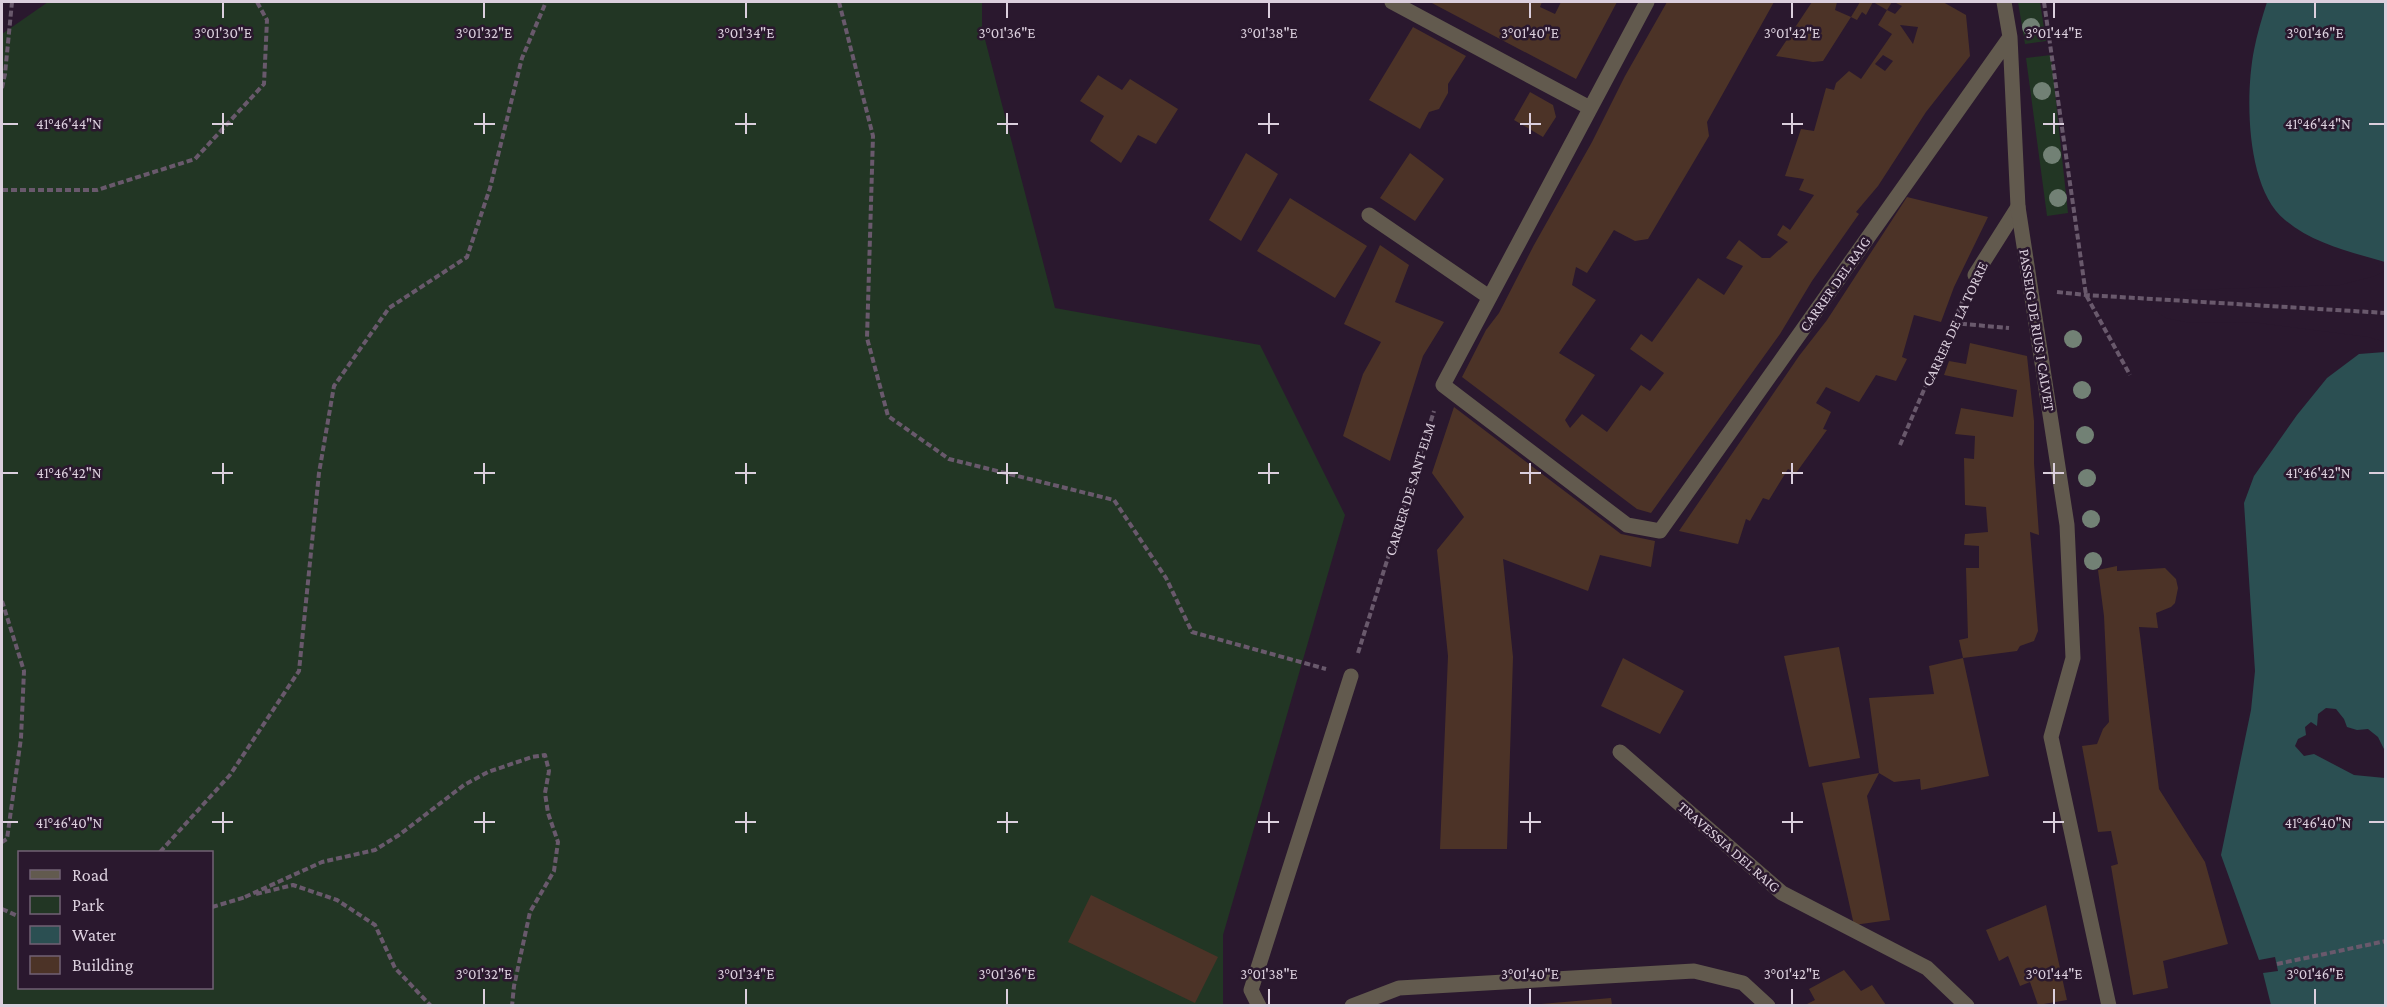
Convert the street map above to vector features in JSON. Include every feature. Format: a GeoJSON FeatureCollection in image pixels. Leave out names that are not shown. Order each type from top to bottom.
{"type":"FeatureCollection","features":[{"type":"Feature","properties":{"kind":"street"},"geometry":{"type":"LineString","coordinates":[[1392,2],[1590,108]]}},
{"type":"Feature","properties":{"kind":"street"},"geometry":{"type":"LineString","coordinates":[[1443,385],[1647,2]]}},
{"type":"Feature","properties":{"kind":"street","name":"PASSEIG DE RIUS I CALVET"},"geometry":{"type":"LineString","coordinates":[[2004,2],[2010,37],[2018,207],[2067,525],[2073,658],[2051,737],[2109,1005]]}},
{"type":"Feature","properties":{"kind":"street","name":"CARRER DEL RAIG"},"geometry":{"type":"LineString","coordinates":[[1443,385],[1627,525],[1660,531],[2010,37]]}},
{"type":"Feature","properties":{"kind":"street","name":"CARRER DE LA TORRE"},"geometry":{"type":"LineString","coordinates":[[1975,274],[2018,207]]}},
{"type":"Feature","properties":{"kind":"street"},"geometry":{"type":"LineString","coordinates":[[1369,215],[1489,297]]}},
{"type":"Feature","properties":{"kind":"street"},"geometry":{"type":"LineString","coordinates":[[1258,1005],[1251,990],[1351,676]]}},
{"type":"Feature","properties":{"kind":"street","name":"TRAVESSIA DEL RAIG"},"geometry":{"type":"LineString","coordinates":[[1620,752],[1782,893],[1927,968],[1967,1005]]}},
{"type":"Feature","properties":{"kind":"street"},"geometry":{"type":"LineString","coordinates":[[1352,1005],[1399,988],[1694,971],[1743,983],[1768,1005]]}},
{"type":"Feature","properties":{"kind":"path"},"geometry":{"type":"LineString","coordinates":[[2,88],[12,2]]}},
{"type":"Feature","properties":{"kind":"path"},"geometry":{"type":"LineString","coordinates":[[2,190],[97,190],[195,159],[264,84],[267,20],[257,2]]}},
{"type":"Feature","properties":{"kind":"path"},"geometry":{"type":"LineString","coordinates":[[161,851],[230,775],[299,671],[319,473],[334,386],[389,309],[467,257],[490,188],[522,58],[546,2]]}},
{"type":"Feature","properties":{"kind":"path"},"geometry":{"type":"LineString","coordinates":[[839,2],[873,136],[867,338],[888,416],[949,459],[1114,500],[1166,578],[1192,632],[1351,676]]}},
{"type":"Feature","properties":{"kind":"path"},"geometry":{"type":"LineString","coordinates":[[2044,2],[2086,295],[2130,375]]}},
{"type":"Feature","properties":{"kind":"path","name":"CARRER DE LA TORRE"},"geometry":{"type":"LineString","coordinates":[[1900,445],[1975,274]]}},
{"type":"Feature","properties":{"kind":"path"},"geometry":{"type":"LineString","coordinates":[[2086,295],[2385,313]]}},
{"type":"Feature","properties":{"kind":"path"},"geometry":{"type":"LineString","coordinates":[[1952,323],[2037,331]]}},
{"type":"Feature","properties":{"kind":"path","name":"CARRER DE SANT ELM"},"geometry":{"type":"LineString","coordinates":[[1351,676],[1443,385]]}},
{"type":"Feature","properties":{"kind":"path"},"geometry":{"type":"LineString","coordinates":[[2,601],[24,671],[21,738],[7,839],[2,842]]}},
{"type":"Feature","properties":{"kind":"path"},"geometry":{"type":"LineString","coordinates":[[245,897],[322,862],[375,850],[399,836],[464,785],[488,772],[545,755],[549,771],[545,793],[548,813],[558,842],[554,871],[530,912],[512,1005]]}},
{"type":"Feature","properties":{"kind":"path"},"geometry":{"type":"LineString","coordinates":[[213,907],[292,885],[337,900],[375,925],[395,968],[431,1005]]}},
{"type":"Feature","properties":{"kind":"path"},"geometry":{"type":"LineString","coordinates":[[2,909],[18,916]]}},
{"type":"Feature","properties":{"kind":"path"},"geometry":{"type":"LineString","coordinates":[[2277,964],[2385,941]]}},
{"type":"Feature","properties":{"kind":"green space"},"geometry":{"type":"Polygon","coordinates":[[[48,2],[982,2],[982,28],[1055,308],[1260,345],[1345,515],[1223,935],[1223,1005],[2,1005],[2,34],[48,2]]]}},
{"type":"Feature","properties":{"kind":"green space"},"geometry":{"type":"Polygon","coordinates":[[[2018,2],[2040,2],[2046,41],[2025,44],[2018,2]]]}},
{"type":"Feature","properties":{"kind":"green space"},"geometry":{"type":"Polygon","coordinates":[[[2051,55],[2068,213],[2047,216],[2026,58],[2051,55]]]}},
{"type":"Feature","properties":{"kind":"water"},"geometry":{"type":"Polygon","coordinates":[[[2267,2],[2385,2],[2385,262],[2333,246],[2296,228],[2285,220],[2272,205],[2262,186],[2251,140],[2250,91],[2254,50],[2267,2]]]}},
{"type":"Feature","properties":{"kind":"water"},"geometry":{"type":"Polygon","coordinates":[[[2385,352],[2385,751],[2378,737],[2368,729],[2357,730],[2347,727],[2336,709],[2326,708],[2318,714],[2317,726],[2311,722],[2305,727],[2306,735],[2298,739],[2295,746],[2304,756],[2314,754],[2354,775],[2385,778],[2385,1005],[2271,1005],[2263,973],[2278,971],[2275,957],[2259,960],[2221,855],[2251,710],[2255,671],[2244,503],[2254,476],[2297,415],[2327,378],[2359,354],[2385,352]]]}},
{"type":"Feature","properties":{"kind":"pier"},"geometry":{"type":"Polygon","coordinates":[[[2385,271],[2385,342],[2368,337],[2259,323],[2185,322],[2166,318],[2151,308],[2157,291],[2340,285],[2375,276],[2385,271]]]}},
{"type":"Feature","properties":{"kind":"building"},"geometry":{"type":"Polygon","coordinates":[[[1430,2],[1542,2],[1540,7],[1555,14],[1561,2],[1617,2],[1576,79],[1430,2]]]}},
{"type":"Feature","properties":{"kind":"building"},"geometry":{"type":"Polygon","coordinates":[[[1667,2],[1774,2],[1707,122],[1709,136],[1648,239],[1635,241],[1614,230],[1587,273],[1576,267],[1572,285],[1596,300],[1559,353],[1595,375],[1565,420],[1570,428],[1582,414],[1607,432],[1641,385],[1650,391],[1664,373],[1630,349],[1641,334],[1652,342],[1698,278],[1724,295],[1743,266],[1726,258],[1739,240],[1762,258],[1770,258],[1788,242],[1777,235],[1783,225],[1790,230],[1814,195],[1799,190],[1804,179],[1785,176],[1801,129],[1814,131],[1826,88],[1834,90],[1836,83],[1849,71],[1861,79],[1892,34],[1878,25],[1887,10],[1895,14],[1902,6],[1894,2],[1943,2],[1966,15],[1970,56],[1926,112],[1878,186],[1856,212],[1859,214],[1812,281],[1780,334],[1651,513],[1637,509],[1462,377],[1592,142],[1625,76],[1667,2]],[[1900,25],[1913,44],[1918,27],[1900,25]],[[1883,55],[1875,64],[1885,71],[1893,61],[1883,55]]]}},
{"type":"Feature","properties":{"kind":"building"},"geometry":{"type":"Polygon","coordinates":[[[1812,2],[1837,2],[1835,10],[1851,17],[1823,61],[1813,62],[1776,56],[1812,2]]]}},
{"type":"Feature","properties":{"kind":"building"},"geometry":{"type":"Polygon","coordinates":[[[1860,2],[1873,2],[1866,15],[1862,12],[1857,20],[1851,17],[1860,2]]]}},
{"type":"Feature","properties":{"kind":"building"},"geometry":{"type":"Polygon","coordinates":[[[1873,2],[1892,2],[1887,10],[1873,2]]]}},
{"type":"Feature","properties":{"kind":"building"},"geometry":{"type":"Polygon","coordinates":[[[1413,27],[1466,56],[1448,84],[1448,93],[1439,109],[1429,112],[1420,129],[1369,100],[1413,27]]]}},
{"type":"Feature","properties":{"kind":"building"},"geometry":{"type":"Polygon","coordinates":[[[1098,75],[1122,90],[1130,79],[1178,109],[1156,144],[1138,135],[1121,163],[1090,141],[1104,116],[1080,101],[1098,75]]]}},
{"type":"Feature","properties":{"kind":"building"},"geometry":{"type":"Polygon","coordinates":[[[1530,92],[1553,105],[1556,117],[1543,137],[1514,120],[1530,92]]]}},
{"type":"Feature","properties":{"kind":"building"},"geometry":{"type":"Polygon","coordinates":[[[1246,153],[1278,174],[1241,241],[1209,220],[1246,153]]]}},
{"type":"Feature","properties":{"kind":"building"},"geometry":{"type":"Polygon","coordinates":[[[1410,153],[1444,179],[1415,221],[1380,198],[1410,153]]]}},
{"type":"Feature","properties":{"kind":"building"},"geometry":{"type":"Polygon","coordinates":[[[1907,197],[1988,217],[1954,287],[1941,322],[1914,315],[1902,357],[1907,359],[1896,381],[1876,375],[1859,402],[1826,387],[1816,403],[1831,412],[1823,429],[1827,430],[1796,473],[1788,469],[1769,500],[1763,498],[1750,521],[1746,519],[1738,544],[1679,531],[1799,356],[1827,320],[1907,197]]]}},
{"type":"Feature","properties":{"kind":"building"},"geometry":{"type":"Polygon","coordinates":[[[1290,198],[1367,246],[1335,298],[1257,251],[1290,198]]]}},
{"type":"Feature","properties":{"kind":"building"},"geometry":{"type":"Polygon","coordinates":[[[1380,245],[1409,265],[1395,302],[1444,322],[1423,356],[1390,461],[1343,436],[1363,374],[1381,342],[1344,324],[1380,245]]]}},
{"type":"Feature","properties":{"kind":"building"},"geometry":{"type":"Polygon","coordinates":[[[1970,343],[2027,356],[2034,421],[2034,463],[2039,535],[2030,532],[2038,631],[2034,641],[2020,646],[2017,651],[1963,658],[1959,640],[1968,638],[1966,568],[1979,568],[1979,546],[1964,545],[1965,534],[1988,532],[1986,507],[1965,505],[1964,458],[1974,459],[1975,436],[1955,434],[1961,408],[2013,417],[2017,390],[1944,375],[1949,361],[1966,364],[1970,343]]]}},
{"type":"Feature","properties":{"kind":"building"},"geometry":{"type":"Polygon","coordinates":[[[1454,407],[1621,534],[1655,541],[1651,567],[1600,555],[1588,591],[1503,559],[1513,657],[1507,849],[1440,849],[1448,656],[1437,550],[1464,517],[1432,473],[1454,407]]]}},
{"type":"Feature","properties":{"kind":"building"},"geometry":{"type":"Polygon","coordinates":[[[2117,566],[2117,571],[2165,568],[2176,579],[2178,588],[2175,603],[2156,613],[2158,628],[2139,627],[2159,789],[2205,862],[2228,944],[2163,961],[2168,988],[2133,995],[2111,866],[2118,864],[2111,831],[2098,832],[2082,746],[2097,744],[2103,729],[2109,722],[2104,616],[2098,570],[2117,566]]]}},
{"type":"Feature","properties":{"kind":"building"},"geometry":{"type":"Polygon","coordinates":[[[1839,647],[1860,758],[1809,767],[1784,656],[1839,647]]]}},
{"type":"Feature","properties":{"kind":"building"},"geometry":{"type":"Polygon","coordinates":[[[1623,658],[1684,691],[1660,734],[1601,706],[1623,658]]]}},
{"type":"Feature","properties":{"kind":"building"},"geometry":{"type":"Polygon","coordinates":[[[1963,658],[1989,776],[1921,790],[1920,779],[1894,782],[1879,773],[1869,698],[1934,694],[1929,666],[1963,658]]]}},
{"type":"Feature","properties":{"kind":"building"},"geometry":{"type":"Polygon","coordinates":[[[1879,773],[1867,796],[1890,920],[1854,925],[1822,783],[1879,773]]]}},
{"type":"Feature","properties":{"kind":"building"},"geometry":{"type":"Polygon","coordinates":[[[1091,895],[1218,957],[1195,1003],[1068,942],[1091,895]]]}},
{"type":"Feature","properties":{"kind":"building"},"geometry":{"type":"Polygon","coordinates":[[[2046,905],[2067,1000],[2038,1005],[2030,982],[2020,986],[2008,956],[1999,961],[1986,930],[2046,905]]]}},
{"type":"Feature","properties":{"kind":"building"},"geometry":{"type":"Polygon","coordinates":[[[1844,970],[1861,991],[1872,985],[1886,1005],[1805,1005],[1815,1000],[1809,989],[1844,970]]]}},
{"type":"Feature","properties":{"kind":"building"},"geometry":{"type":"Polygon","coordinates":[[[1611,998],[1612,1005],[1541,1004],[1611,998]]]}}]}
